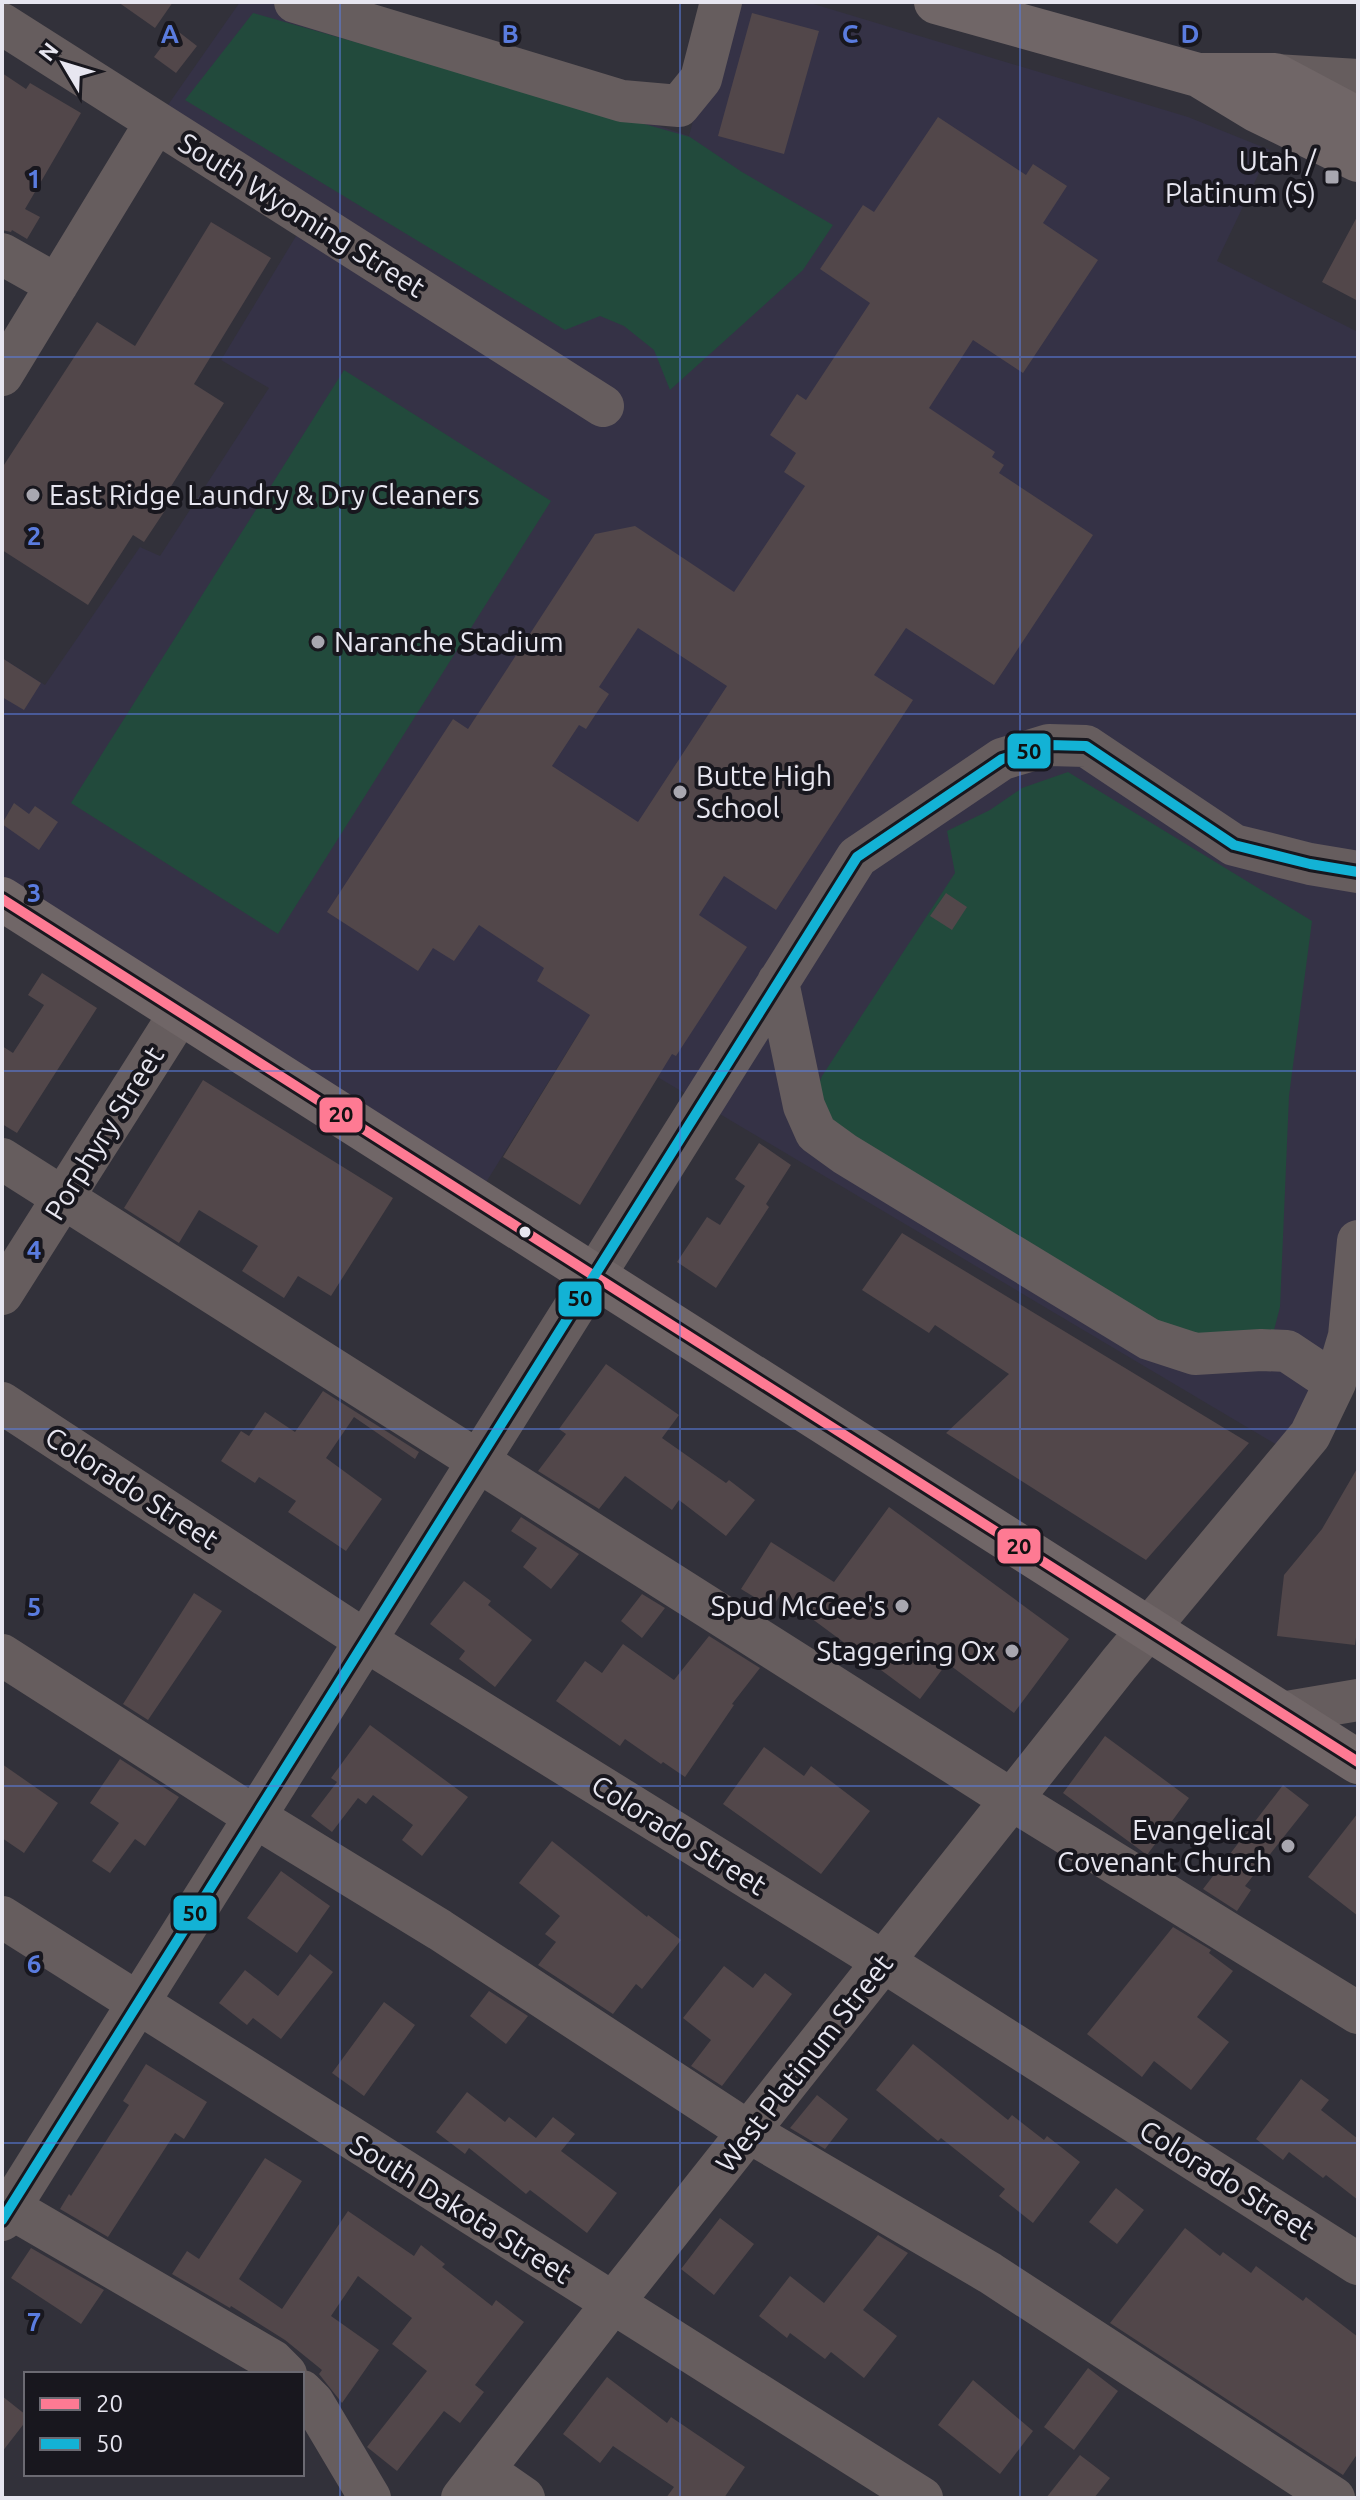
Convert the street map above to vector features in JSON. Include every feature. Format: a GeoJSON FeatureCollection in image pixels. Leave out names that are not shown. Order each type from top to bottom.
{"type":"FeatureCollection","features":[{"type":"Feature","properties":{"kind":"main road"},"geometry":{"type":"LineString","coordinates":[[936,2],[1198,75],[1256,110],[1358,160]]}},
{"type":"Feature","properties":{"kind":"main road"},"geometry":{"type":"LineString","coordinates":[[1198,75],[1275,75],[1358,119]]}},
{"type":"Feature","properties":{"kind":"main road"},"geometry":{"type":"LineString","coordinates":[[2,899],[1358,1762]]}},
{"type":"Feature","properties":{"kind":"street"},"geometry":{"type":"LineString","coordinates":[[295,2],[622,101],[679,106],[701,79],[721,2]]}},
{"type":"Feature","properties":{"kind":"street","name":"South Wyoming Street"},"geometry":{"type":"LineString","coordinates":[[2,24],[603,406]]}},
{"type":"Feature","properties":{"kind":"street"},"geometry":{"type":"LineString","coordinates":[[1275,75],[1358,80]]}},
{"type":"Feature","properties":{"kind":"street"},"geometry":{"type":"LineString","coordinates":[[2,375],[156,122]]}},
{"type":"Feature","properties":{"kind":"street"},"geometry":{"type":"LineString","coordinates":[[2,254],[57,285]]}},
{"type":"Feature","properties":{"kind":"street"},"geometry":{"type":"LineString","coordinates":[[284,2372],[273,2361],[4,2210],[138,2004],[857,857],[1002,759],[1049,745],[1086,746],[1234,845],[1358,872]]}},
{"type":"Feature","properties":{"kind":"street"},"geometry":{"type":"LineString","coordinates":[[778,982],[804,1106],[816,1133],[845,1154],[1149,1339],[1195,1354],[1287,1351],[1335,1383]]}},
{"type":"Feature","properties":{"kind":"street","name":"Porphyry Street"},"geometry":{"type":"LineString","coordinates":[[2,1294],[180,1013]]}},
{"type":"Feature","properties":{"kind":"street"},"geometry":{"type":"LineString","coordinates":[[2,1159],[1012,1800],[1358,2013]]}},
{"type":"Feature","properties":{"kind":"street","name":"West Platinum Street"},"geometry":{"type":"LineString","coordinates":[[473,2484],[1148,1628],[1310,1435],[1335,1383],[1349,1336],[1357,1262]]}},
{"type":"Feature","properties":{"kind":"street","name":"Colorado Street"},"geometry":{"type":"LineString","coordinates":[[2,1403],[366,1641],[884,1962],[1358,2264]]}},
{"type":"Feature","properties":{"kind":"street"},"geometry":{"type":"LineString","coordinates":[[2,1655],[255,1817],[440,1930],[749,2132],[990,2273],[1334,2498]]}},
{"type":"Feature","properties":{"kind":"street"},"geometry":{"type":"LineString","coordinates":[[1281,1713],[1358,1700]]}},
{"type":"Feature","properties":{"kind":"street","name":"South Dakota Street"},"geometry":{"type":"LineString","coordinates":[[2,1917],[922,2498]]}},
{"type":"Feature","properties":{"kind":"street"},"geometry":{"type":"LineString","coordinates":[[304,2393],[313,2402],[370,2498]]}},
{"type":"Feature","properties":{"kind":"street"},"geometry":{"type":"LineString","coordinates":[[473,2484],[524,2498]]}},
{"type":"Feature","properties":{"kind":"shaded area","name":"Butte High School"},"geometry":{"type":"Polygon","coordinates":[[[240,2],[291,2],[689,136],[724,2],[807,2],[1188,117],[1270,150],[1217,261],[1358,332],[1358,1228],[1294,1455],[580,1031],[475,1200],[2,899],[2,658],[45,685],[140,547],[160,556],[269,388],[221,360],[307,218],[156,122],[240,2]]]}},
{"type":"Feature","properties":{"kind":"green space"},"geometry":{"type":"Polygon","coordinates":[[[253,13],[690,137],[742,172],[833,225],[803,270],[670,390],[654,350],[624,326],[600,316],[565,330],[185,100],[253,13]]]}},
{"type":"Feature","properties":{"kind":"green space","name":"Naranche Stadium"},"geometry":{"type":"Polygon","coordinates":[[[344,370],[551,501],[278,934],[71,803],[344,370]]]}},
{"type":"Feature","properties":{"kind":"green space"},"geometry":{"type":"Polygon","coordinates":[[[1068,772],[1312,921],[1289,1096],[1280,1307],[1272,1338],[1155,1336],[823,1130],[815,1094],[822,1076],[955,873],[947,831],[990,810],[1022,788],[1068,772]]]}},
{"type":"Feature","properties":{"kind":"building"},"geometry":{"type":"Polygon","coordinates":[[[118,2],[173,2],[155,28],[118,2]]]}},
{"type":"Feature","properties":{"kind":"building"},"geometry":{"type":"Polygon","coordinates":[[[752,13],[819,31],[784,154],[718,136],[752,13]]]}},
{"type":"Feature","properties":{"kind":"building"},"geometry":{"type":"Polygon","coordinates":[[[175,29],[197,46],[176,73],[154,57],[175,29]]]}},
{"type":"Feature","properties":{"kind":"building"},"geometry":{"type":"Polygon","coordinates":[[[2,73],[26,89],[30,83],[81,113],[25,209],[40,217],[27,239],[12,230],[2,230],[2,73]]]}},
{"type":"Feature","properties":{"kind":"building"},"geometry":{"type":"Polygon","coordinates":[[[938,117],[1026,175],[1033,164],[1067,186],[1043,223],[1098,260],[1023,373],[973,340],[929,408],[995,452],[992,457],[1004,465],[999,473],[1093,535],[994,685],[906,628],[874,675],[913,700],[776,910],[724,876],[699,915],[747,947],[676,1056],[672,1054],[580,1205],[503,1157],[590,1015],[537,981],[544,968],[479,925],[454,961],[433,948],[418,971],[327,912],[453,719],[468,729],[595,534],[635,526],[734,592],[805,486],[784,472],[796,453],[770,435],[797,394],[806,400],[870,303],[820,269],[863,205],[874,212],[938,117]],[[638,628],[599,687],[609,694],[586,729],[579,725],[552,766],[638,822],[727,686],[638,628]]]}},
{"type":"Feature","properties":{"kind":"building"},"geometry":{"type":"Polygon","coordinates":[[[1358,215],[1358,301],[1322,282],[1358,215]]]}},
{"type":"Feature","properties":{"kind":"building"},"geometry":{"type":"Polygon","coordinates":[[[211,222],[271,258],[194,384],[224,403],[161,502],[168,506],[144,542],[133,535],[88,605],[2,550],[2,468],[97,322],[135,346],[211,222]]]}},
{"type":"Feature","properties":{"kind":"building"},"geometry":{"type":"Polygon","coordinates":[[[2,658],[41,683],[24,710],[2,697],[2,658]]]}},
{"type":"Feature","properties":{"kind":"building"},"geometry":{"type":"Polygon","coordinates":[[[14,803],[29,814],[35,806],[58,822],[39,850],[2,824],[14,803]]]}},
{"type":"Feature","properties":{"kind":"building"},"geometry":{"type":"Polygon","coordinates":[[[946,893],[967,907],[952,930],[930,916],[946,893]]]}},
{"type":"Feature","properties":{"kind":"building"},"geometry":{"type":"Polygon","coordinates":[[[42,973],[97,1008],[17,1133],[2,1124],[2,1046],[13,1053],[44,1005],[28,995],[42,973]]]}},
{"type":"Feature","properties":{"kind":"building"},"geometry":{"type":"Polygon","coordinates":[[[203,1080],[393,1198],[331,1296],[298,1276],[284,1298],[242,1271],[258,1246],[199,1210],[179,1243],[124,1208],[203,1080]]]}},
{"type":"Feature","properties":{"kind":"building"},"geometry":{"type":"Polygon","coordinates":[[[759,1143],[791,1165],[766,1204],[769,1207],[716,1288],[677,1262],[707,1217],[720,1225],[745,1186],[735,1179],[759,1143]]]}},
{"type":"Feature","properties":{"kind":"building"},"geometry":{"type":"Polygon","coordinates":[[[902,1233],[1249,1443],[1146,1560],[946,1433],[1009,1374],[935,1325],[929,1333],[862,1290],[902,1233]]]}},
{"type":"Feature","properties":{"kind":"building"},"geometry":{"type":"Polygon","coordinates":[[[606,1364],[679,1415],[662,1438],[755,1500],[726,1536],[679,1500],[672,1510],[625,1476],[599,1509],[538,1471],[566,1434],[559,1429],[606,1364]]]}},
{"type":"Feature","properties":{"kind":"building"},"geometry":{"type":"Polygon","coordinates":[[[323,1391],[419,1452],[415,1459],[354,1417],[326,1458],[382,1499],[346,1551],[288,1512],[296,1501],[259,1477],[255,1483],[221,1461],[241,1431],[249,1436],[265,1412],[295,1432],[323,1391]]]}},
{"type":"Feature","properties":{"kind":"building"},"geometry":{"type":"Polygon","coordinates":[[[1358,1467],[1358,1622],[1355,1645],[1277,1636],[1284,1575],[1322,1529],[1358,1467]]]}},
{"type":"Feature","properties":{"kind":"building"},"geometry":{"type":"Polygon","coordinates":[[[889,1507],[1069,1639],[1014,1713],[947,1663],[920,1699],[780,1595],[772,1608],[741,1589],[771,1542],[834,1582],[889,1507]]]}},
{"type":"Feature","properties":{"kind":"building"},"geometry":{"type":"Polygon","coordinates":[[[521,1517],[579,1554],[551,1589],[523,1567],[537,1548],[511,1531],[521,1517]]]}},
{"type":"Feature","properties":{"kind":"building"},"geometry":{"type":"Polygon","coordinates":[[[464,1581],[491,1601],[488,1605],[532,1640],[495,1687],[459,1659],[465,1651],[430,1624],[464,1581]]]}},
{"type":"Feature","properties":{"kind":"building"},"geometry":{"type":"Polygon","coordinates":[[[194,1593],[222,1611],[148,1720],[123,1704],[194,1593]]]}},
{"type":"Feature","properties":{"kind":"building"},"geometry":{"type":"Polygon","coordinates":[[[642,1594],[665,1608],[642,1638],[621,1621],[642,1594]]]}},
{"type":"Feature","properties":{"kind":"building"},"geometry":{"type":"Polygon","coordinates":[[[709,1636],[760,1668],[732,1704],[685,1777],[625,1739],[620,1746],[556,1701],[585,1661],[602,1673],[623,1644],[674,1680],[709,1636]]]}},
{"type":"Feature","properties":{"kind":"building"},"geometry":{"type":"Polygon","coordinates":[[[370,1725],[468,1797],[422,1856],[402,1840],[413,1825],[373,1795],[366,1804],[358,1798],[332,1832],[311,1816],[337,1782],[331,1778],[370,1725]]]}},
{"type":"Feature","properties":{"kind":"building"},"geometry":{"type":"Polygon","coordinates":[[[1105,1736],[1189,1798],[1147,1855],[1063,1793],[1105,1736]]]}},
{"type":"Feature","properties":{"kind":"building"},"geometry":{"type":"Polygon","coordinates":[[[764,1747],[804,1776],[811,1766],[870,1811],[821,1874],[723,1804],[764,1747]]]}},
{"type":"Feature","properties":{"kind":"building"},"geometry":{"type":"Polygon","coordinates":[[[120,1759],[179,1797],[145,1846],[135,1839],[110,1873],[92,1861],[119,1823],[90,1803],[120,1759]]]}},
{"type":"Feature","properties":{"kind":"building"},"geometry":{"type":"Polygon","coordinates":[[[2,1764],[58,1803],[24,1853],[2,1838],[2,1764]]]}},
{"type":"Feature","properties":{"kind":"building"},"geometry":{"type":"Polygon","coordinates":[[[1283,1785],[1309,1805],[1245,1886],[1251,1890],[1237,1911],[1203,1889],[1283,1785]]]}},
{"type":"Feature","properties":{"kind":"building"},"geometry":{"type":"Polygon","coordinates":[[[1358,1813],[1358,1916],[1308,1877],[1358,1813]]]}},
{"type":"Feature","properties":{"kind":"building"},"geometry":{"type":"Polygon","coordinates":[[[552,1841],[647,1917],[681,1940],[642,1989],[636,1984],[613,2014],[538,1965],[556,1942],[545,1934],[560,1916],[519,1883],[552,1841]]]}},
{"type":"Feature","properties":{"kind":"building"},"geometry":{"type":"Polygon","coordinates":[[[281,1871],[330,1906],[297,1953],[247,1918],[281,1871]]]}},
{"type":"Feature","properties":{"kind":"building"},"geometry":{"type":"Polygon","coordinates":[[[1173,1927],[1211,1950],[1209,1953],[1233,1971],[1197,2017],[1229,2042],[1191,2090],[1154,2061],[1142,2077],[1087,2034],[1173,1927]]]}},
{"type":"Feature","properties":{"kind":"building"},"geometry":{"type":"Polygon","coordinates":[[[310,1954],[333,1972],[281,2039],[253,2018],[247,2025],[219,2003],[245,1970],[278,1996],[310,1954]]]}},
{"type":"Feature","properties":{"kind":"building"},"geometry":{"type":"Polygon","coordinates":[[[724,1966],[753,1988],[765,1973],[792,1994],[722,2086],[691,2066],[711,2040],[683,2018],[724,1966]]]}},
{"type":"Feature","properties":{"kind":"building"},"geometry":{"type":"Polygon","coordinates":[[[489,1991],[528,2016],[506,2044],[470,2016],[489,1991]]]}},
{"type":"Feature","properties":{"kind":"building"},"geometry":{"type":"Polygon","coordinates":[[[384,2002],[415,2025],[364,2096],[332,2073],[384,2002]]]}},
{"type":"Feature","properties":{"kind":"building"},"geometry":{"type":"Polygon","coordinates":[[[913,2044],[1008,2120],[1012,2115],[1044,2140],[1047,2136],[1080,2162],[1033,2223],[999,2196],[1005,2189],[941,2138],[938,2141],[876,2090],[913,2044]]]}},
{"type":"Feature","properties":{"kind":"building"},"geometry":{"type":"Polygon","coordinates":[[[146,2064],[207,2102],[184,2139],[175,2133],[108,2237],[60,2209],[129,2105],[123,2101],[146,2064]]]}},
{"type":"Feature","properties":{"kind":"building"},"geometry":{"type":"Polygon","coordinates":[[[1301,2079],[1329,2100],[1321,2110],[1358,2139],[1358,2200],[1289,2152],[1283,2160],[1256,2139],[1301,2079]]]}},
{"type":"Feature","properties":{"kind":"building"},"geometry":{"type":"Polygon","coordinates":[[[467,2092],[505,2122],[509,2117],[536,2138],[553,2117],[575,2134],[561,2151],[617,2193],[587,2233],[530,2190],[526,2194],[469,2148],[465,2154],[436,2132],[467,2092]]]}},
{"type":"Feature","properties":{"kind":"building"},"geometry":{"type":"Polygon","coordinates":[[[817,2095],[848,2119],[825,2149],[790,2128],[817,2095]]]}},
{"type":"Feature","properties":{"kind":"building"},"geometry":{"type":"Polygon","coordinates":[[[265,2158],[302,2181],[239,2279],[282,2309],[348,2211],[414,2256],[421,2245],[445,2264],[442,2267],[492,2306],[496,2300],[524,2322],[475,2385],[484,2392],[460,2423],[444,2411],[397,2471],[367,2447],[427,2371],[392,2344],[412,2318],[358,2276],[331,2316],[379,2350],[342,2403],[319,2374],[322,2370],[285,2340],[172,2274],[187,2251],[199,2259],[265,2158]]]}},
{"type":"Feature","properties":{"kind":"building"},"geometry":{"type":"Polygon","coordinates":[[[1116,2188],[1144,2210],[1117,2244],[1089,2222],[1116,2188]]]}},
{"type":"Feature","properties":{"kind":"building"},"geometry":{"type":"Polygon","coordinates":[[[720,2218],[754,2244],[714,2295],[681,2269],[720,2218]]]}},
{"type":"Feature","properties":{"kind":"building"},"geometry":{"type":"Polygon","coordinates":[[[1185,2228],[1220,2256],[1223,2252],[1251,2273],[1256,2266],[1303,2301],[1306,2297],[1358,2337],[1358,2453],[1343,2475],[1110,2323],[1185,2228]]]}},
{"type":"Feature","properties":{"kind":"building"},"geometry":{"type":"Polygon","coordinates":[[[878,2235],[908,2253],[863,2310],[897,2336],[864,2378],[831,2352],[825,2359],[790,2333],[787,2338],[759,2316],[790,2276],[824,2303],[878,2235]]]}},
{"type":"Feature","properties":{"kind":"building"},"geometry":{"type":"Polygon","coordinates":[[[31,2248],[104,2290],[81,2324],[11,2278],[31,2248]]]}},
{"type":"Feature","properties":{"kind":"building"},"geometry":{"type":"Polygon","coordinates":[[[1088,2368],[1118,2391],[1074,2450],[1044,2427],[1088,2368]]]}},
{"type":"Feature","properties":{"kind":"building"},"geometry":{"type":"Polygon","coordinates":[[[607,2377],[667,2423],[671,2417],[745,2467],[724,2498],[666,2498],[674,2487],[613,2446],[600,2463],[563,2434],[607,2377]]]}},
{"type":"Feature","properties":{"kind":"building"},"geometry":{"type":"Polygon","coordinates":[[[973,2380],[1033,2431],[1000,2474],[938,2425],[973,2380]]]}},
{"type":"Feature","properties":{"kind":"building"},"geometry":{"type":"Polygon","coordinates":[[[2,2396],[24,2413],[24,2424],[2,2452],[2,2396]]]}},
{"type":"Feature","properties":{"kind":"building"},"geometry":{"type":"Polygon","coordinates":[[[1080,2455],[1110,2478],[1094,2498],[1046,2498],[1080,2455]]]}},
{"type":"Feature","properties":{"kind":"transit line","name":"50"},"geometry":{"type":"LineString","coordinates":[[2,2220],[857,857],[1002,759],[1049,745],[1086,746],[1234,845],[1358,872]]}},
{"type":"Feature","properties":{"kind":"transit line","name":"20"},"geometry":{"type":"LineString","coordinates":[[2,899],[1358,1762]]}},
{"type":"Feature","properties":{"kind":"place","name":"Utah / Platinum (S)"},"geometry":{"type":"Point","coordinates":[1332,177]}},
{"type":"Feature","properties":{"kind":"place","name":"East Ridge Laundry & Dry Cleaners"},"geometry":{"type":"Point","coordinates":[33,495]}},
{"type":"Feature","properties":{"kind":"place","name":"Naranche Stadium"},"geometry":{"type":"Point","coordinates":[318,642]}},
{"type":"Feature","properties":{"kind":"place","name":"Butte High School"},"geometry":{"type":"Point","coordinates":[680,792]}},
{"type":"Feature","properties":{"kind":"place","name":"Spud McGee's"},"geometry":{"type":"Point","coordinates":[902,1606]}},
{"type":"Feature","properties":{"kind":"place","name":"Staggering Ox"},"geometry":{"type":"Point","coordinates":[1012,1651]}},
{"type":"Feature","properties":{"kind":"place","name":"Evangelical Covenant Church"},"geometry":{"type":"Point","coordinates":[1288,1846]}}]}
